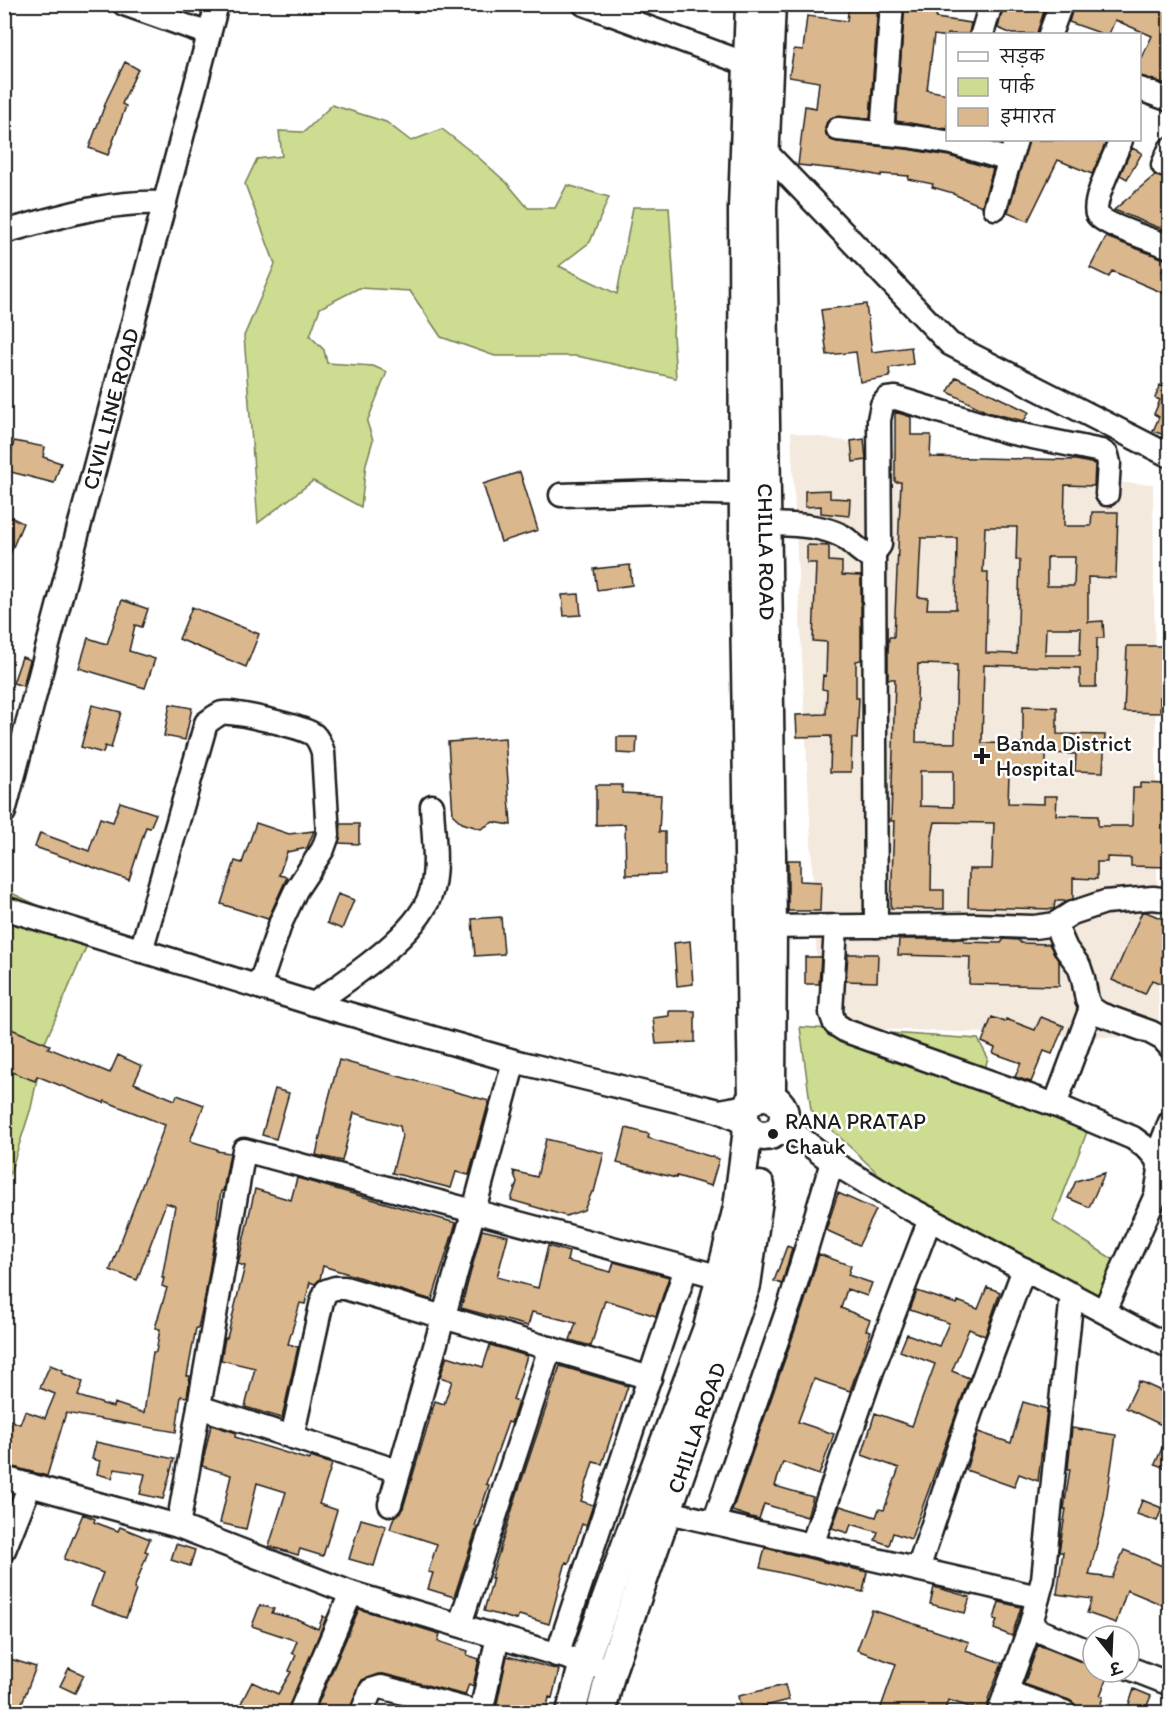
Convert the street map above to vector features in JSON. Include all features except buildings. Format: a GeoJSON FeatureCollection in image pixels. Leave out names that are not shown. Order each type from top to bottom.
{"type":"FeatureCollection","features":[{"type":"Feature","properties":{"kind":"main road"},"geometry":{"type":"LineString","coordinates":[[571,1713],[585,1662],[655,1506],[708,1328],[738,1208],[765,1120],[760,927],[755,494],[743,209],[758,68],[750,4]]}},
{"type":"Feature","properties":{"kind":"main road","name":"CHILLA ROAD"},"geometry":{"type":"LineString","coordinates":[[758,709],[766,524],[755,494],[765,151],[758,68],[771,4]]}},
{"type":"Feature","properties":{"kind":"main road","name":"CHILLA ROAD"},"geometry":{"type":"LineString","coordinates":[[601,1713],[655,1506],[746,1285],[765,1120]]}},
{"type":"Feature","properties":{"kind":"street"},"geometry":{"type":"LineString","coordinates":[[124,4],[209,34]]}},
{"type":"Feature","properties":{"kind":"street","name":"CIVIL LINE ROAD"},"geometry":{"type":"LineString","coordinates":[[4,812],[217,4]]}},
{"type":"Feature","properties":{"kind":"street"},"geometry":{"type":"LineString","coordinates":[[585,4],[758,68]]}},
{"type":"Feature","properties":{"kind":"street"},"geometry":{"type":"LineString","coordinates":[[882,134],[892,4]]}},
{"type":"Feature","properties":{"kind":"street"},"geometry":{"type":"LineString","coordinates":[[982,33],[991,4]]}},
{"type":"Feature","properties":{"kind":"street"},"geometry":{"type":"LineString","coordinates":[[1050,33],[1061,4]]}},
{"type":"Feature","properties":{"kind":"street"},"geometry":{"type":"LineString","coordinates":[[1141,90],[1170,100]]}},
{"type":"Feature","properties":{"kind":"street"},"geometry":{"type":"LineString","coordinates":[[838,129],[946,140]]}},
{"type":"Feature","properties":{"kind":"street"},"geometry":{"type":"LineString","coordinates":[[952,141],[1012,150],[995,208]]}},
{"type":"Feature","properties":{"kind":"street"},"geometry":{"type":"LineString","coordinates":[[1121,141],[1095,206],[1096,213],[1100,218],[1119,228],[1170,246]]}},
{"type":"Feature","properties":{"kind":"street"},"geometry":{"type":"LineString","coordinates":[[765,151],[950,344],[1170,456]]}},
{"type":"Feature","properties":{"kind":"street"},"geometry":{"type":"LineString","coordinates":[[4,232],[90,208],[119,203],[165,202]]}},
{"type":"Feature","properties":{"kind":"street"},"geometry":{"type":"LineString","coordinates":[[876,926],[874,553],[880,545],[879,420],[882,405],[887,399],[896,398],[1020,435],[1101,451],[1107,455],[1109,463],[1107,494]]}},
{"type":"Feature","properties":{"kind":"street"},"geometry":{"type":"LineString","coordinates":[[561,495],[755,494]]}},
{"type":"Feature","properties":{"kind":"street"},"geometry":{"type":"LineString","coordinates":[[766,524],[801,525],[825,530],[843,537],[865,554],[874,553]]}},
{"type":"Feature","properties":{"kind":"street"},"geometry":{"type":"LineString","coordinates":[[141,951],[206,723],[219,714],[232,712],[299,728],[313,734],[320,742],[323,752],[328,835],[323,849],[296,890],[281,922],[259,987]]}},
{"type":"Feature","properties":{"kind":"street"},"geometry":{"type":"LineString","coordinates":[[314,1004],[394,943],[416,922],[426,907],[435,873],[432,806]]}},
{"type":"Feature","properties":{"kind":"street"},"geometry":{"type":"LineString","coordinates":[[760,927],[976,925],[1034,927],[1054,924],[1072,913],[1105,902],[1153,898],[1170,900]]}},
{"type":"Feature","properties":{"kind":"street"},"geometry":{"type":"LineString","coordinates":[[4,908],[314,1004],[514,1061],[765,1120],[930,1219],[1170,1347]]}},
{"type":"Feature","properties":{"kind":"street"},"geometry":{"type":"LineString","coordinates":[[1054,924],[1066,949],[1079,966],[1091,1008],[1100,1014],[1150,1032],[1163,1039],[1170,1047]]}},
{"type":"Feature","properties":{"kind":"street"},"geometry":{"type":"LineString","coordinates":[[836,926],[831,1013],[835,1024],[846,1031],[1055,1106],[1133,1138],[1156,1158],[1160,1170],[1161,1205],[1104,1311]]}},
{"type":"Feature","properties":{"kind":"street"},"geometry":{"type":"LineString","coordinates":[[1055,1106],[1091,1008]]}},
{"type":"Feature","properties":{"kind":"street"},"geometry":{"type":"LineString","coordinates":[[390,1504],[514,1061]]}},
{"type":"Feature","properties":{"kind":"street"},"geometry":{"type":"LineString","coordinates":[[1156,1158],[1170,1122]]}},
{"type":"Feature","properties":{"kind":"street"},"geometry":{"type":"LineString","coordinates":[[178,1526],[244,1150],[721,1277]]}},
{"type":"Feature","properties":{"kind":"street"},"geometry":{"type":"LineString","coordinates":[[714,1522],[791,1300],[832,1161]]}},
{"type":"Feature","properties":{"kind":"street"},"geometry":{"type":"LineString","coordinates":[[812,1545],[872,1371],[930,1219]]}},
{"type":"Feature","properties":{"kind":"street"},"geometry":{"type":"LineString","coordinates":[[557,1655],[686,1268]]}},
{"type":"Feature","properties":{"kind":"street"},"geometry":{"type":"LineString","coordinates":[[918,1569],[970,1411],[1024,1269]]}},
{"type":"Feature","properties":{"kind":"street"},"geometry":{"type":"LineString","coordinates":[[292,1437],[322,1301],[327,1291],[335,1288],[345,1288],[650,1378]]}},
{"type":"Feature","properties":{"kind":"street"},"geometry":{"type":"LineString","coordinates":[[1064,1713],[1003,1702],[1030,1627],[1045,1562],[1072,1293]]}},
{"type":"Feature","properties":{"kind":"street"},"geometry":{"type":"LineString","coordinates":[[460,1624],[550,1348]]}},
{"type":"Feature","properties":{"kind":"street"},"geometry":{"type":"LineString","coordinates":[[199,1407],[398,1471]]}},
{"type":"Feature","properties":{"kind":"street"},"geometry":{"type":"LineString","coordinates":[[4,1478],[178,1526],[351,1593],[611,1671]]}},
{"type":"Feature","properties":{"kind":"street"},"geometry":{"type":"LineString","coordinates":[[4,1550],[30,1485]]}},
{"type":"Feature","properties":{"kind":"street"},"geometry":{"type":"LineString","coordinates":[[655,1506],[714,1522],[1038,1596]]}},
{"type":"Feature","properties":{"kind":"street"},"geometry":{"type":"LineString","coordinates":[[300,1713],[351,1593]]}},
{"type":"Feature","properties":{"kind":"street"},"geometry":{"type":"LineString","coordinates":[[1030,1627],[1081,1648]]}},
{"type":"Feature","properties":{"kind":"street"},"geometry":{"type":"LineString","coordinates":[[362,1713],[371,1690],[381,1686],[430,1707],[479,1713],[498,1636]]}},
{"type":"Feature","properties":{"kind":"street"},"geometry":{"type":"LineString","coordinates":[[1141,1673],[1170,1684]]}},
{"type":"Feature","properties":{"kind":"shaded area","name":"Banda District Hospital"},"geometry":{"type":"Polygon","coordinates":[[[791,432],[1075,481],[1153,484],[1159,1039],[820,1027],[791,432]]]}},
{"type":"Feature","properties":{"kind":"green space"},"geometry":{"type":"Polygon","coordinates":[[[332,105],[386,122],[411,141],[442,129],[507,183],[528,208],[555,208],[567,185],[609,197],[590,242],[559,266],[617,294],[633,207],[669,207],[675,299],[673,335],[676,378],[577,356],[495,356],[441,337],[410,291],[359,288],[320,308],[310,336],[324,350],[327,363],[373,366],[387,372],[367,422],[373,440],[366,464],[361,507],[313,481],[258,523],[244,336],[275,264],[245,184],[257,159],[282,156],[279,131],[304,132],[332,105]]]}},
{"type":"Feature","properties":{"kind":"green space"},"geometry":{"type":"Polygon","coordinates":[[[5,890],[93,931],[44,1045],[31,1108],[5,1189],[5,890]]]}},
{"type":"Feature","properties":{"kind":"green space"},"geometry":{"type":"Polygon","coordinates":[[[800,1027],[978,1039],[988,1058],[980,1084],[1087,1132],[1053,1221],[1114,1260],[1119,1309],[892,1197],[890,1185],[811,1110],[800,1027]]]}},
{"type":"Feature","properties":{"kind":"place","name":"Banda District Hospital"},"geometry":{"type":"Point","coordinates":[982,756]}},
{"type":"Feature","properties":{"kind":"place","name":"RANA PRATAP Chauk"},"geometry":{"type":"Point","coordinates":[773,1134]}}]}
